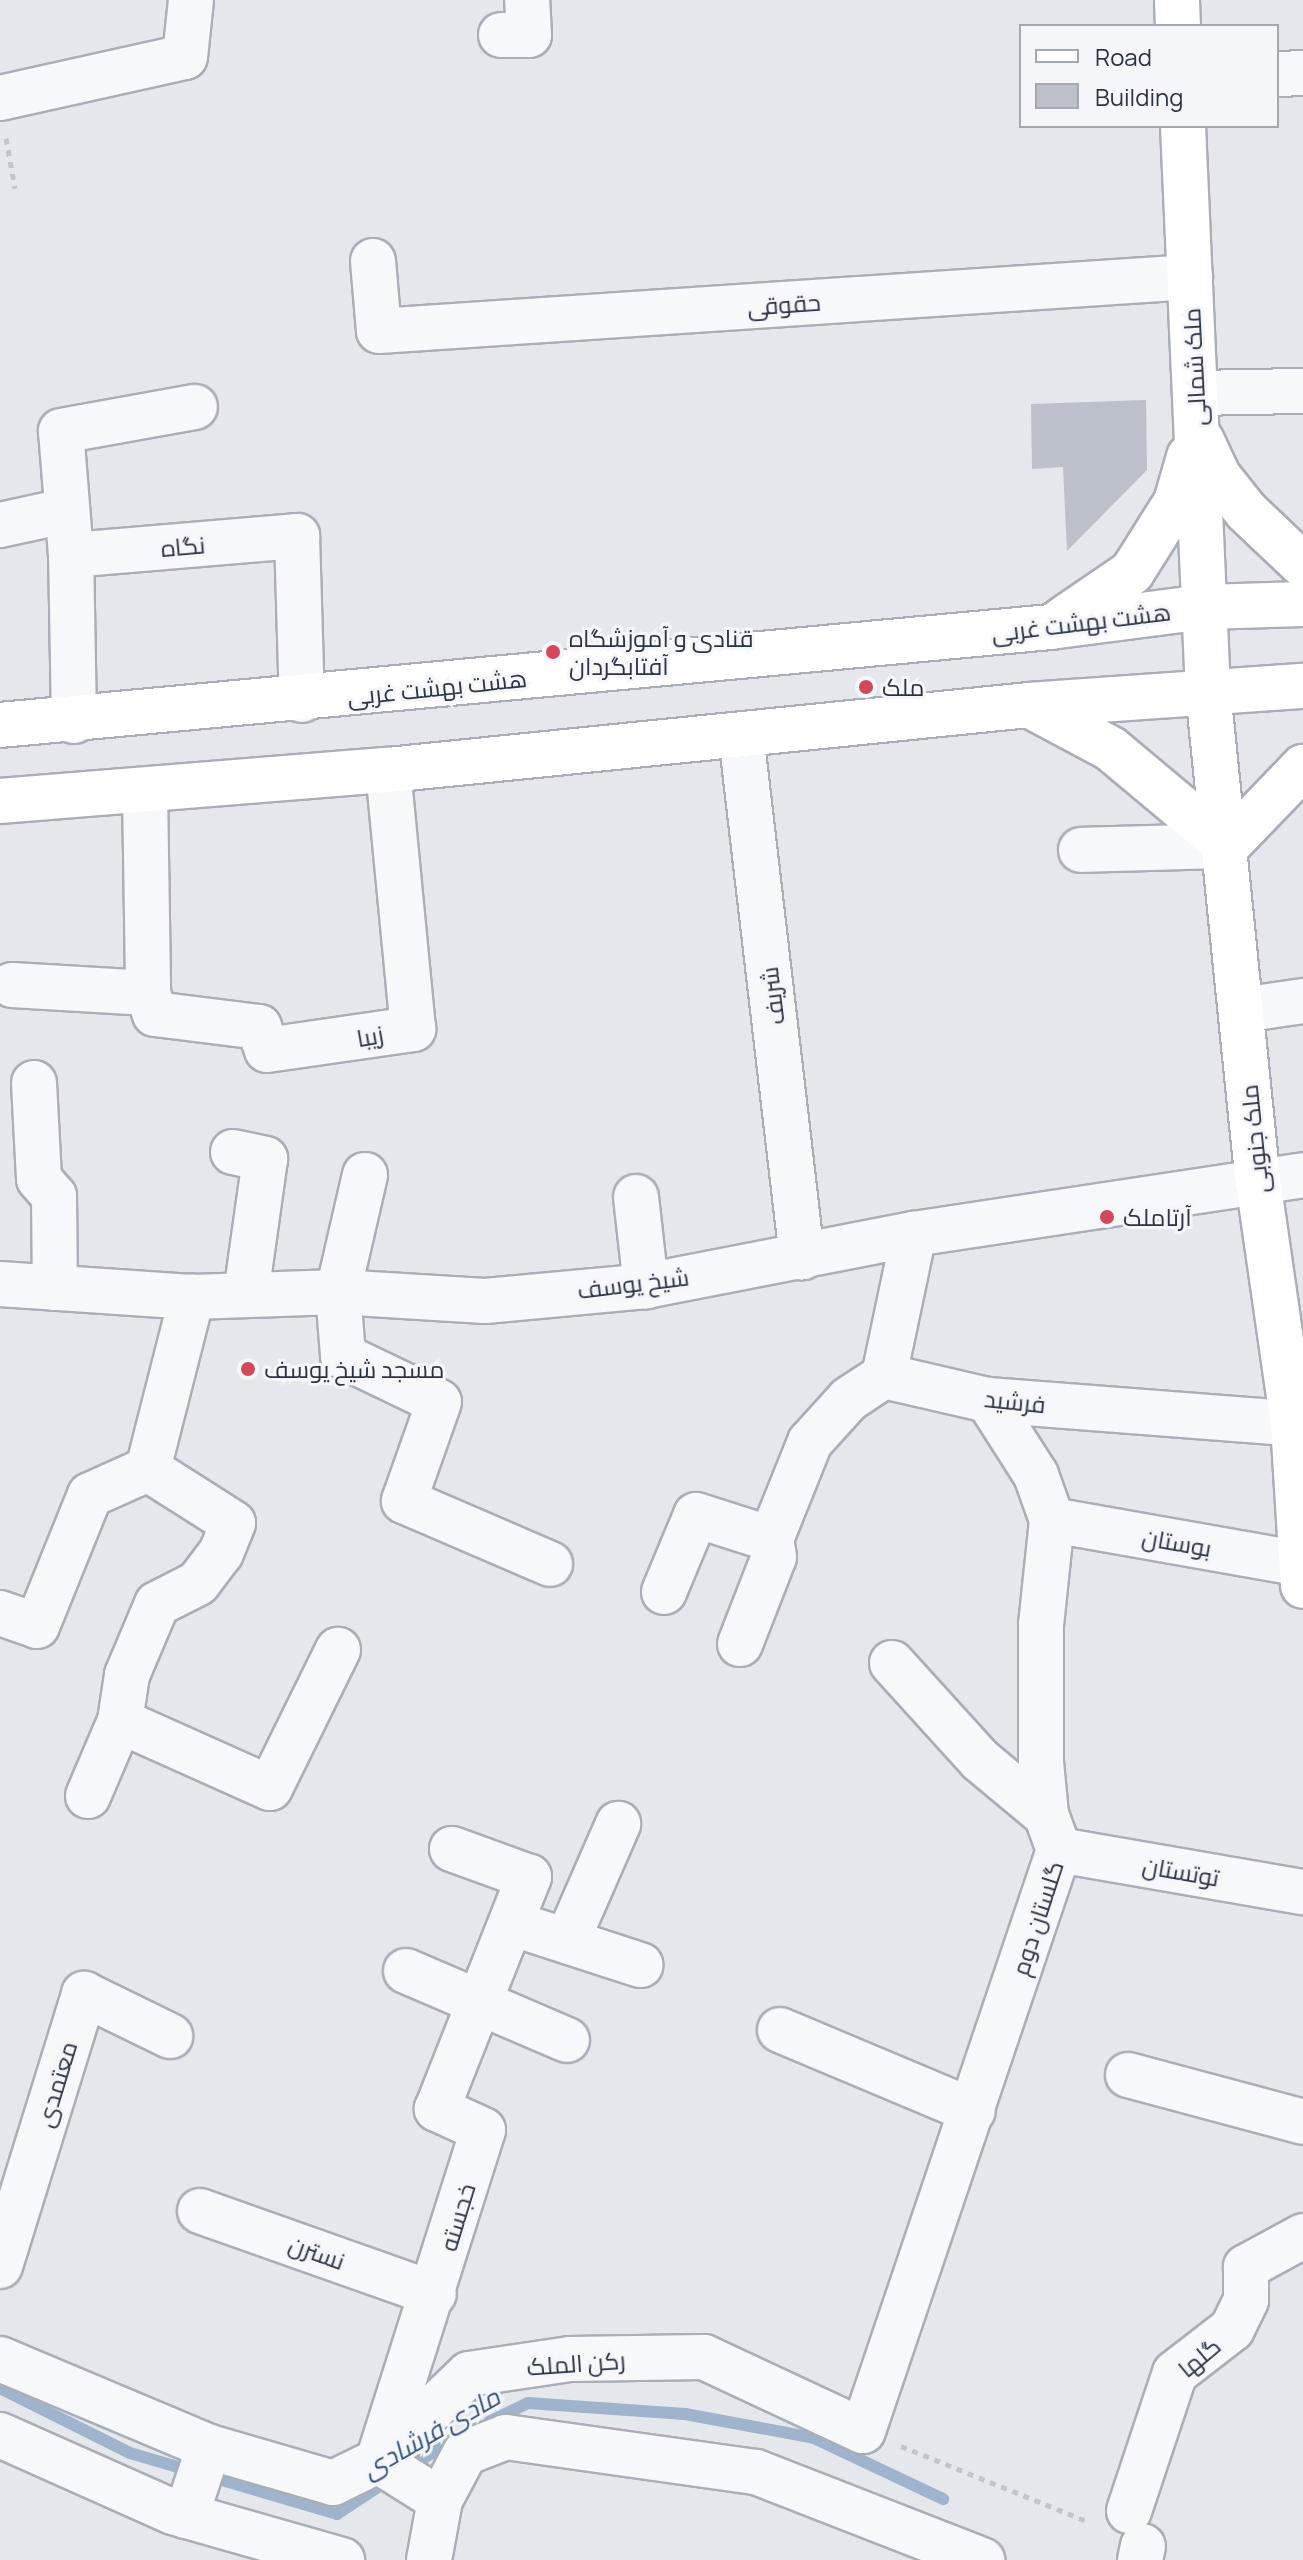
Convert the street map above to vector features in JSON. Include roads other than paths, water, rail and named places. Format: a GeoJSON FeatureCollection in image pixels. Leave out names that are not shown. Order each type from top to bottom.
{"type":"FeatureCollection","features":[{"type":"Feature","properties":{"kind":"main road"},"geometry":{"type":"LineString","coordinates":[[1177,0],[1178,24]]}},
{"type":"Feature","properties":{"kind":"main road","name":"ملک شمالی"},"geometry":{"type":"LineString","coordinates":[[1183,128],[1205,607]]}},
{"type":"Feature","properties":{"kind":"main road"},"geometry":{"type":"LineString","coordinates":[[1196,412],[1219,477],[1246,511],[1303,565]]}},
{"type":"Feature","properties":{"kind":"main road"},"geometry":{"type":"LineString","coordinates":[[1050,627],[1132,572],[1176,502],[1196,412]]}},
{"type":"Feature","properties":{"kind":"main road","name":"هشت بهشت غربی"},"geometry":{"type":"LineString","coordinates":[[0,725],[302,700],[1050,627],[1205,607],[1303,604]]}},
{"type":"Feature","properties":{"kind":"main road"},"geometry":{"type":"LineString","coordinates":[[1205,607],[1208,691]]}},
{"type":"Feature","properties":{"kind":"main road"},"geometry":{"type":"LineString","coordinates":[[0,801],[388,770],[1029,705],[1303,686]]}},
{"type":"Feature","properties":{"kind":"main road","name":"ملک جنوبی"},"geometry":{"type":"LineString","coordinates":[[1208,691],[1227,846],[1258,1181],[1298,1423],[1302,1561]]}},
{"type":"Feature","properties":{"kind":"main road"},"geometry":{"type":"LineString","coordinates":[[1029,705],[1111,749],[1227,846],[1303,767]]}},
{"type":"Feature","properties":{"kind":"street"},"geometry":{"type":"LineString","coordinates":[[2,114],[185,57],[191,0]]}},
{"type":"Feature","properties":{"kind":"street"},"geometry":{"type":"LineString","coordinates":[[501,35],[529,35],[527,0]]}},
{"type":"Feature","properties":{"kind":"street"},"geometry":{"type":"LineString","coordinates":[[1279,74],[1303,73]]}},
{"type":"Feature","properties":{"kind":"street","name":"حقوقی"},"geometry":{"type":"LineString","coordinates":[[373,261],[379,331],[1190,277]]}},
{"type":"Feature","properties":{"kind":"street"},"geometry":{"type":"LineString","coordinates":[[1196,412],[1303,391]]}},
{"type":"Feature","properties":{"kind":"street"},"geometry":{"type":"LineString","coordinates":[[74,721],[71,555],[65,511],[61,431],[195,407]]}},
{"type":"Feature","properties":{"kind":"street"},"geometry":{"type":"LineString","coordinates":[[0,525],[65,511]]}},
{"type":"Feature","properties":{"kind":"street","name":"نگاه"},"geometry":{"type":"LineString","coordinates":[[71,555],[297,536],[302,700]]}},
{"type":"Feature","properties":{"kind":"street","name":"شریف"},"geometry":{"type":"LineString","coordinates":[[741,735],[802,1257]]}},
{"type":"Feature","properties":{"kind":"street","name":"زیبا"},"geometry":{"type":"LineString","coordinates":[[148,993],[155,1014],[259,1027],[267,1050],[413,1029],[388,770]]}},
{"type":"Feature","properties":{"kind":"street"},"geometry":{"type":"LineString","coordinates":[[12,985],[148,993],[145,791]]}},
{"type":"Feature","properties":{"kind":"street"},"geometry":{"type":"LineString","coordinates":[[1081,850],[1227,846]]}},
{"type":"Feature","properties":{"kind":"street"},"geometry":{"type":"LineString","coordinates":[[1241,1010],[1303,1001]]}},
{"type":"Feature","properties":{"kind":"street"},"geometry":{"type":"LineString","coordinates":[[34,1083],[39,1179],[54,1196],[55,1288]]}},
{"type":"Feature","properties":{"kind":"street"},"geometry":{"type":"LineString","coordinates":[[233,1152],[265,1159],[246,1294]]}},
{"type":"Feature","properties":{"kind":"street"},"geometry":{"type":"LineString","coordinates":[[365,1175],[338,1292],[343,1356],[439,1402],[404,1501],[550,1564]]}},
{"type":"Feature","properties":{"kind":"street","name":"شیخ یوسف"},"geometry":{"type":"LineString","coordinates":[[0,1284],[192,1297],[338,1292],[485,1301],[646,1286],[914,1234],[1303,1175]]}},
{"type":"Feature","properties":{"kind":"street"},"geometry":{"type":"LineString","coordinates":[[636,1197],[646,1286]]}},
{"type":"Feature","properties":{"kind":"street"},"geometry":{"type":"LineString","coordinates":[[740,1644],[774,1557],[771,1539],[810,1442],[849,1399],[884,1376],[914,1234]]}},
{"type":"Feature","properties":{"kind":"street"},"geometry":{"type":"LineString","coordinates":[[148,1469],[192,1297]]}},
{"type":"Feature","properties":{"kind":"street","name":"فرشید"},"geometry":{"type":"LineString","coordinates":[[884,1376],[988,1400],[1298,1423]]}},
{"type":"Feature","properties":{"kind":"street","name":"گلستان دوم"},"geometry":{"type":"LineString","coordinates":[[863,2431],[973,2111],[1053,1833],[1041,1762],[1041,1625],[1052,1520],[1036,1475],[988,1400]]}},
{"type":"Feature","properties":{"kind":"street"},"geometry":{"type":"LineString","coordinates":[[0,1613],[37,1626],[90,1495],[148,1469]]}},
{"type":"Feature","properties":{"kind":"street"},"geometry":{"type":"LineString","coordinates":[[88,1796],[120,1721],[127,1675],[157,1604],[198,1583],[221,1553],[233,1523],[148,1469]]}},
{"type":"Feature","properties":{"kind":"street"},"geometry":{"type":"LineString","coordinates":[[664,1592],[696,1515],[771,1539]]}},
{"type":"Feature","properties":{"kind":"street","name":"بوستان"},"geometry":{"type":"LineString","coordinates":[[1052,1520],[1302,1561]]}},
{"type":"Feature","properties":{"kind":"street"},"geometry":{"type":"LineString","coordinates":[[120,1721],[270,1788],[338,1650]]}},
{"type":"Feature","properties":{"kind":"street"},"geometry":{"type":"LineString","coordinates":[[892,1663],[980,1760],[1053,1833]]}},
{"type":"Feature","properties":{"kind":"street"},"geometry":{"type":"LineString","coordinates":[[567,1941],[618,1824]]}},
{"type":"Feature","properties":{"kind":"street","name":"توتستان"},"geometry":{"type":"LineString","coordinates":[[1053,1833],[1303,1892]]}},
{"type":"Feature","properties":{"kind":"street","name":"خجسته"},"geometry":{"type":"LineString","coordinates":[[378,2461],[434,2294],[483,2130],[437,2109],[514,1924],[529,1877],[452,1849]]}},
{"type":"Feature","properties":{"kind":"street"},"geometry":{"type":"LineString","coordinates":[[514,1924],[640,1965]]}},
{"type":"Feature","properties":{"kind":"street"},"geometry":{"type":"LineString","coordinates":[[406,1971],[567,2040]]}},
{"type":"Feature","properties":{"kind":"street","name":"معتمدی"},"geometry":{"type":"LineString","coordinates":[[0,2266],[84,1994],[170,2036]]}},
{"type":"Feature","properties":{"kind":"street"},"geometry":{"type":"LineString","coordinates":[[780,2030],[973,2111]]}},
{"type":"Feature","properties":{"kind":"street"},"geometry":{"type":"LineString","coordinates":[[1128,2075],[1303,2122]]}},
{"type":"Feature","properties":{"kind":"street","name":"نسترن"},"geometry":{"type":"LineString","coordinates":[[200,2211],[434,2294]]}},
{"type":"Feature","properties":{"kind":"street","name":"گلها"},"geometry":{"type":"LineString","coordinates":[[1137,2539],[1175,2373],[1232,2329],[1246,2300],[1246,2267],[1303,2236]]}},
{"type":"Feature","properties":{"kind":"street","name":"رکن الملک"},"geometry":{"type":"LineString","coordinates":[[0,2359],[209,2447],[333,2483],[378,2461],[469,2374],[570,2359],[704,2357],[863,2431]]}},
{"type":"Feature","properties":{"kind":"street"},"geometry":{"type":"LineString","coordinates":[[0,2435],[186,2516],[342,2560]]}},
{"type":"Feature","properties":{"kind":"street"},"geometry":{"type":"LineString","coordinates":[[429,2560],[440,2500],[465,2453],[506,2437],[756,2472],[982,2560]]}},
{"type":"Feature","properties":{"kind":"street"},"geometry":{"type":"LineString","coordinates":[[186,2516],[209,2447]]}},
{"type":"Feature","properties":{"kind":"street"},"geometry":{"type":"LineString","coordinates":[[378,2461],[440,2500]]}},
{"type":"Feature","properties":{"kind":"waterway","name":"مادی فرشادی"},"geometry":{"type":"LineString","coordinates":[[0,2388],[130,2453],[337,2514],[390,2479]]}},
{"type":"Feature","properties":{"kind":"waterway","name":"مادی فرشادی"},"geometry":{"type":"LineString","coordinates":[[489,2422],[528,2403],[685,2414],[814,2438],[943,2499]]}},
{"type":"Feature","properties":{"kind":"waterway","name":"مادی فرشادی"},"geometry":{"type":"LineString","coordinates":[[406,2469],[458,2437]]}},
{"type":"Feature","properties":{"kind":"place","name":"قنادی و آموزشگاه آفتابگردان"},"geometry":{"type":"Point","coordinates":[553,652]}},
{"type":"Feature","properties":{"kind":"place","name":"ملک"},"geometry":{"type":"Point","coordinates":[866,687]}},
{"type":"Feature","properties":{"kind":"place","name":"آرتاملک"},"geometry":{"type":"Point","coordinates":[1107,1217]}},
{"type":"Feature","properties":{"kind":"place","name":"مسجد شیخ یوسف"},"geometry":{"type":"Point","coordinates":[248,1369]}}]}
